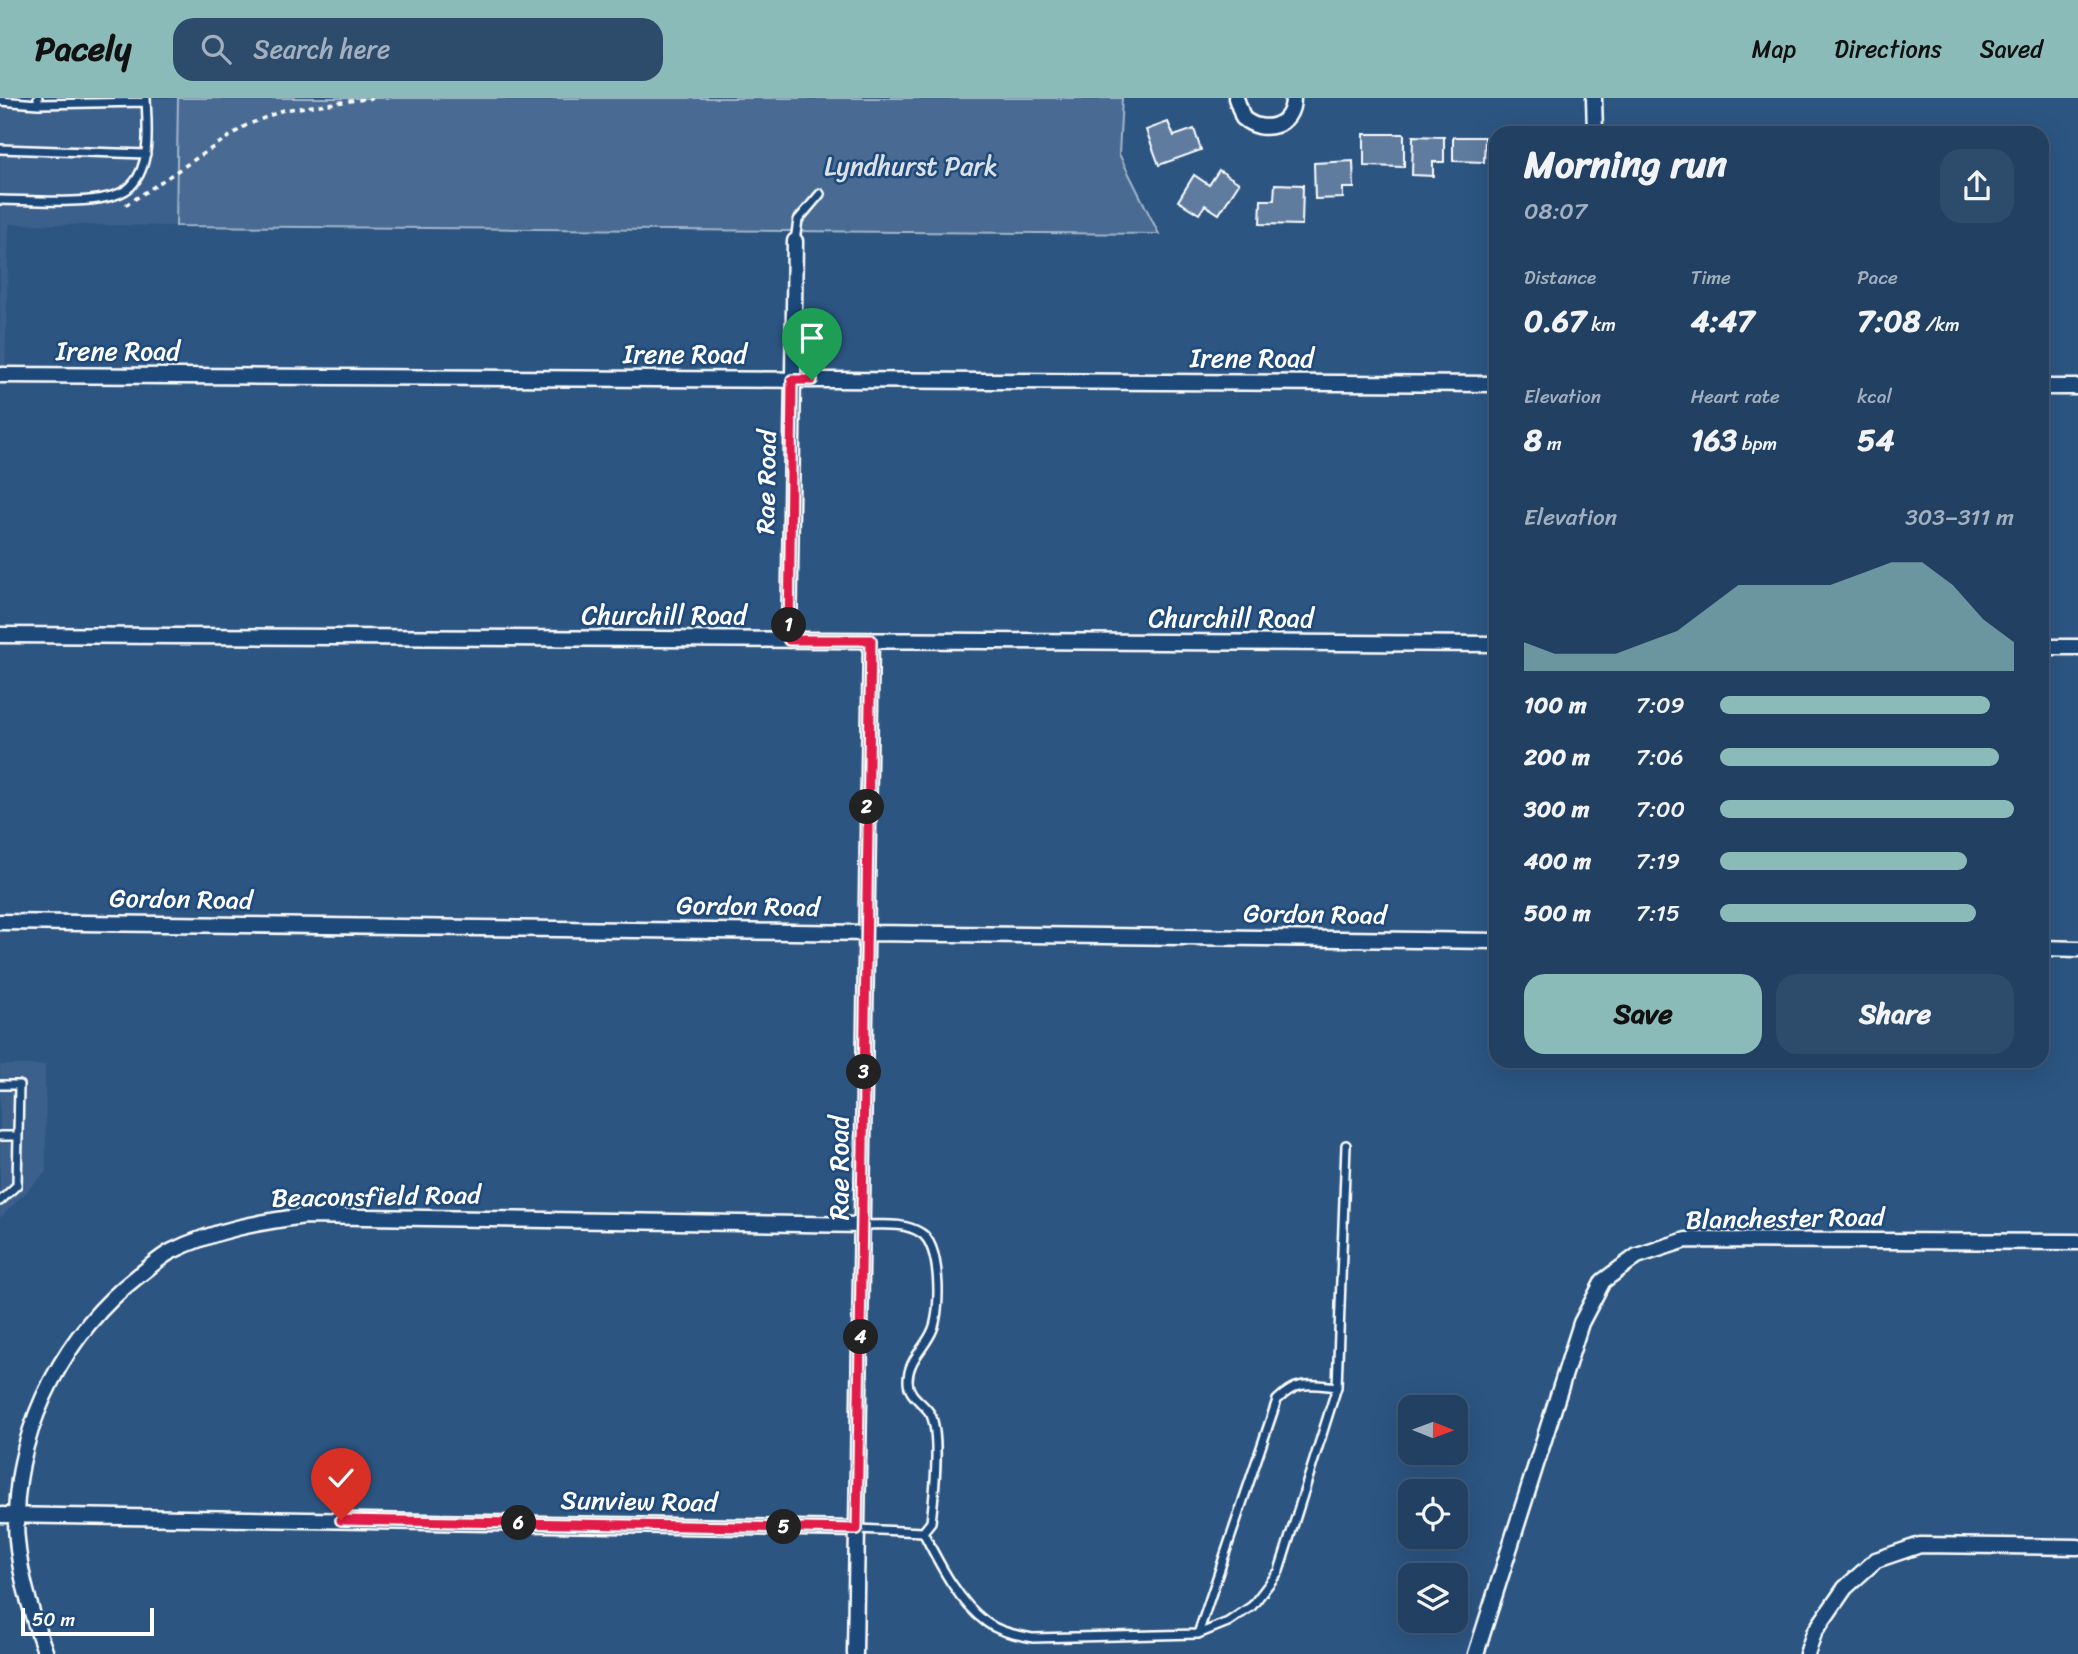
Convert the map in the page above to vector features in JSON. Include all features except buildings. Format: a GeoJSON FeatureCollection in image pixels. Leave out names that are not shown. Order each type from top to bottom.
{"type":"FeatureCollection","features":[{"type":"Feature","properties":{"kind":"street"},"geometry":{"type":"LineString","coordinates":[[1236,98],[1243,118],[1259,128],[1269,128],[1285,120],[1293,98]]}},
{"type":"Feature","properties":{"kind":"street"},"geometry":{"type":"LineString","coordinates":[[1594,98],[1595,126]]}},
{"type":"Feature","properties":{"kind":"street","name":"Rae Road"},"geometry":{"type":"LineString","coordinates":[[789,640],[795,241]]}},
{"type":"Feature","properties":{"kind":"street","name":"Irene Road"},"geometry":{"type":"LineString","coordinates":[[0,375],[1489,384]]}},
{"type":"Feature","properties":{"kind":"street"},"geometry":{"type":"LineString","coordinates":[[2049,387],[2078,387]]}},
{"type":"Feature","properties":{"kind":"street","name":"Churchill Road"},"geometry":{"type":"LineString","coordinates":[[0,635],[1489,644]]}},
{"type":"Feature","properties":{"kind":"street","name":"Rae Road"},"geometry":{"type":"LineString","coordinates":[[855,1654],[864,1224],[864,932],[871,640]]}},
{"type":"Feature","properties":{"kind":"street"},"geometry":{"type":"LineString","coordinates":[[2049,647],[2078,647]]}},
{"type":"Feature","properties":{"kind":"street","name":"Gordon Road"},"geometry":{"type":"LineString","coordinates":[[0,922],[1489,941]]}},
{"type":"Feature","properties":{"kind":"street"},"geometry":{"type":"LineString","coordinates":[[2049,948],[2078,949]]}},
{"type":"Feature","properties":{"kind":"street","name":"Beaconsfield Road"},"geometry":{"type":"LineString","coordinates":[[46,1654],[26,1598],[16,1515],[26,1447],[39,1407],[55,1372],[106,1301],[170,1252],[246,1223],[305,1216],[864,1224]]}},
{"type":"Feature","properties":{"kind":"street","name":"Blanchester Road"},"geometry":{"type":"LineString","coordinates":[[1476,1654],[1581,1323],[1603,1281],[1637,1256],[1686,1240],[2078,1242]]}},
{"type":"Feature","properties":{"kind":"street","name":"Sunview Road"},"geometry":{"type":"LineString","coordinates":[[0,1515],[857,1529]]}},
{"type":"Feature","properties":{"kind":"street"},"geometry":{"type":"LineString","coordinates":[[1807,1654],[1814,1633],[1845,1588],[1876,1560],[1920,1545],[2078,1547]]}},
{"type":"Feature","properties":{"kind":"lane"},"geometry":{"type":"LineString","coordinates":[[0,101],[146,100],[146,154],[132,186],[109,199],[0,200]]}},
{"type":"Feature","properties":{"kind":"lane"},"geometry":{"type":"LineString","coordinates":[[0,149],[146,154]]}},
{"type":"Feature","properties":{"kind":"lane"},"geometry":{"type":"LineString","coordinates":[[795,241],[798,220],[820,194]]}},
{"type":"Feature","properties":{"kind":"lane"},"geometry":{"type":"LineString","coordinates":[[0,1085],[19,1085],[17,1185],[0,1201]]}},
{"type":"Feature","properties":{"kind":"lane"},"geometry":{"type":"LineString","coordinates":[[0,1136],[18,1136]]}},
{"type":"Feature","properties":{"kind":"lane"},"geometry":{"type":"LineString","coordinates":[[923,1532],[941,1570],[985,1622],[1009,1633],[1033,1638],[1198,1634],[1228,1622],[1252,1606],[1279,1571],[1337,1387],[1346,1145]]}},
{"type":"Feature","properties":{"kind":"lane"},"geometry":{"type":"LineString","coordinates":[[864,1224],[905,1226],[924,1234],[935,1256],[938,1297],[933,1328],[910,1362],[908,1384],[916,1399],[930,1414],[934,1433],[931,1522],[923,1532]]}},
{"type":"Feature","properties":{"kind":"lane"},"geometry":{"type":"LineString","coordinates":[[1198,1634],[1277,1401],[1291,1386],[1309,1384],[1337,1387]]}},
{"type":"Feature","properties":{"kind":"lane"},"geometry":{"type":"LineString","coordinates":[[857,1529],[923,1532]]}},
{"type":"Feature","properties":{"kind":"path"},"geometry":{"type":"LineString","coordinates":[[122,207],[135,202],[245,126],[283,110],[373,98]]}},
{"type":"Feature","properties":{"kind":"shaded area"},"geometry":{"type":"Polygon","coordinates":[[[0,98],[178,98],[176,226],[9,224],[5,375],[0,375],[0,98]]]}},
{"type":"Feature","properties":{"kind":"shaded area"},"geometry":{"type":"Polygon","coordinates":[[[0,1065],[45,1065],[46,1172],[0,1218],[0,1065]]]}},
{"type":"Feature","properties":{"kind":"green space","name":"Lyndhurst Park"},"geometry":{"type":"Polygon","coordinates":[[[178,98],[1122,98],[1119,154],[1159,234],[176,226],[178,98]]]}},
{"type":"Feature","properties":{"kind":"route"},"geometry":{"type":"LineString","coordinates":[[341,1520],[857,1529],[864,1224],[864,932],[871,640],[789,640],[792,380],[812,380]]}}]}
